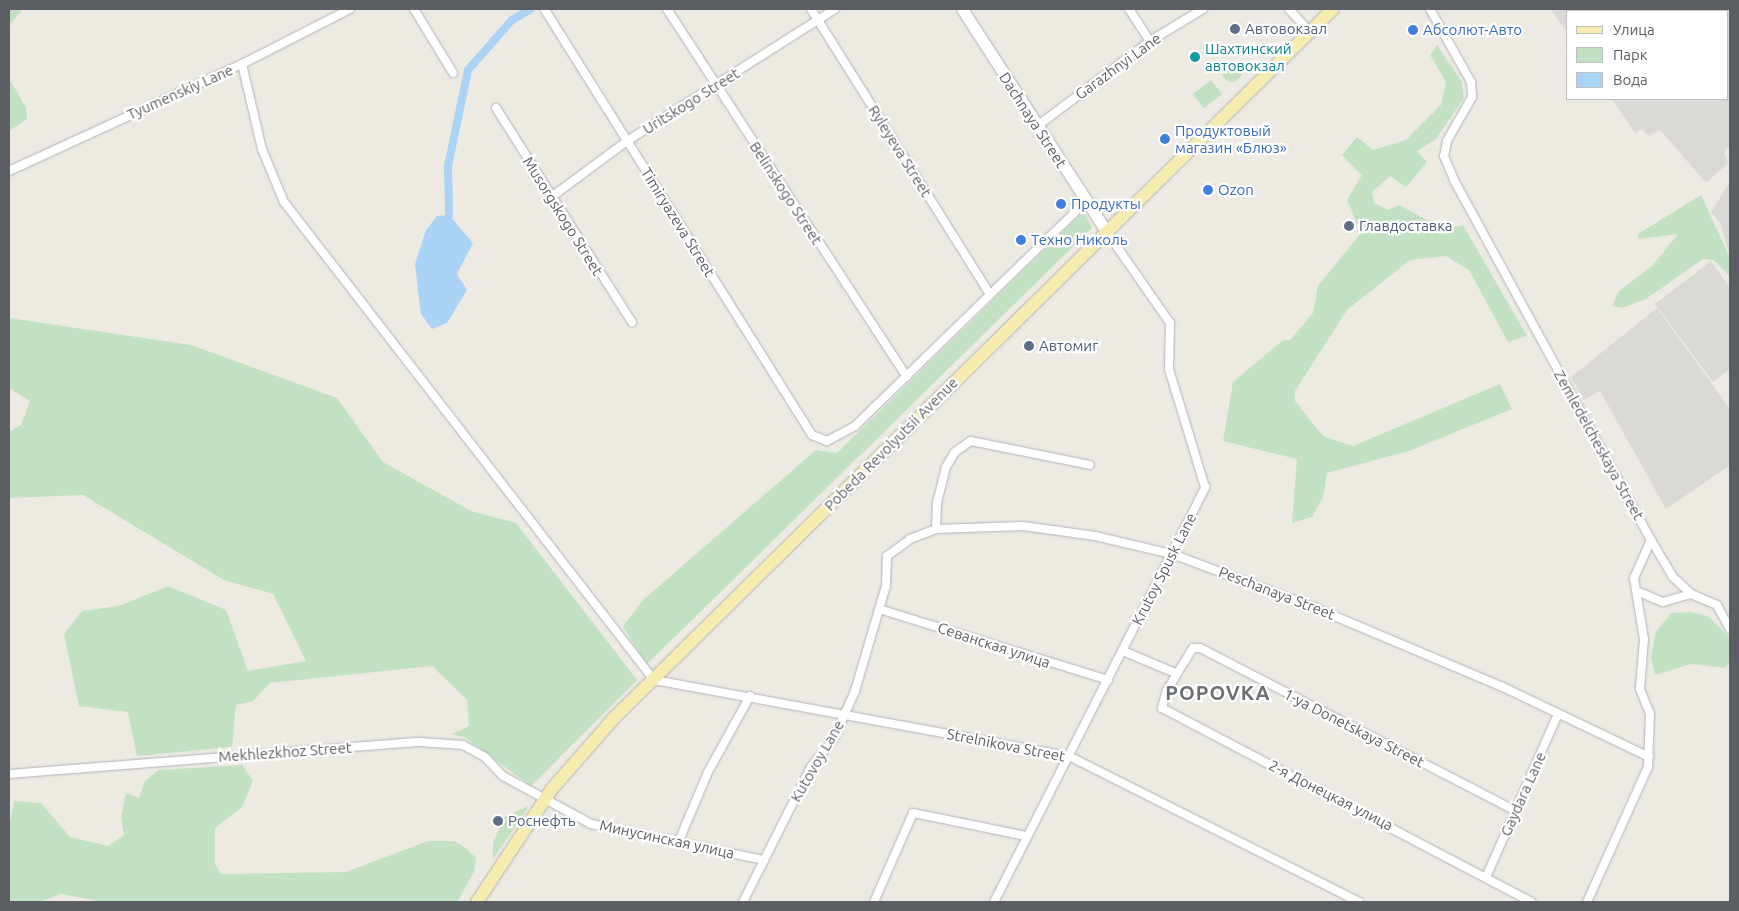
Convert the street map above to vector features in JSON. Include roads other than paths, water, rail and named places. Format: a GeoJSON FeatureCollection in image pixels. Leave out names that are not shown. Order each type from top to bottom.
{"type":"FeatureCollection","features":[{"type":"Feature","properties":{"kind":"main road","name":"Pobeda Revolyutsii Avenue"},"geometry":{"type":"LineString","coordinates":[[477,902],[544,801],[588,745],[1106,230],[1332,9]]}},
{"type":"Feature","properties":{"kind":"street","name":"Tyumenskiy Lane"},"geometry":{"type":"LineString","coordinates":[[9,171],[242,64],[350,9]]}},
{"type":"Feature","properties":{"kind":"street"},"geometry":{"type":"LineString","coordinates":[[414,9],[453,73]]}},
{"type":"Feature","properties":{"kind":"street","name":"Belinskogo Street"},"geometry":{"type":"LineString","coordinates":[[667,9],[907,377]]}},
{"type":"Feature","properties":{"kind":"street","name":"Ryleyeva Street"},"geometry":{"type":"LineString","coordinates":[[811,9],[990,293]]}},
{"type":"Feature","properties":{"kind":"street","name":"Uritskogo Street"},"geometry":{"type":"LineString","coordinates":[[550,198],[627,141],[835,9]]}},
{"type":"Feature","properties":{"kind":"street","name":"Dachnaya Street"},"geometry":{"type":"LineString","coordinates":[[962,9],[1036,127],[1106,230]]}},
{"type":"Feature","properties":{"kind":"street"},"geometry":{"type":"LineString","coordinates":[[1129,9],[1150,41]]}},
{"type":"Feature","properties":{"kind":"street","name":"Garazhnyi Lane"},"geometry":{"type":"LineString","coordinates":[[1036,127],[1150,41],[1203,9]]}},
{"type":"Feature","properties":{"kind":"street"},"geometry":{"type":"LineString","coordinates":[[1289,9],[1310,32]]}},
{"type":"Feature","properties":{"kind":"street","name":"Zemledelcheskaya Street"},"geometry":{"type":"LineString","coordinates":[[1430,9],[1471,82],[1472,96],[1446,148],[1455,182],[1673,577],[1691,594]]}},
{"type":"Feature","properties":{"kind":"street","name":"Timiryazeva Street"},"geometry":{"type":"LineString","coordinates":[[545,10],[812,435],[826,440],[840,437],[907,377]]}},
{"type":"Feature","properties":{"kind":"street"},"geometry":{"type":"LineString","coordinates":[[242,64],[262,149],[284,202],[654,680]]}},
{"type":"Feature","properties":{"kind":"street","name":"Musorgskogo Street"},"geometry":{"type":"LineString","coordinates":[[496,108],[550,198],[632,322]]}},
{"type":"Feature","properties":{"kind":"street"},"geometry":{"type":"LineString","coordinates":[[907,377],[990,293],[1086,201]]}},
{"type":"Feature","properties":{"kind":"street","name":"Krutoy Spusk Lane"},"geometry":{"type":"LineString","coordinates":[[994,902],[1205,487],[1169,369],[1170,323],[1106,230]]}},
{"type":"Feature","properties":{"kind":"street"},"geometry":{"type":"LineString","coordinates":[[936,529],[937,503],[946,467],[955,452],[971,441],[1090,465]]}},
{"type":"Feature","properties":{"kind":"street","name":"Peschanaya Street"},"geometry":{"type":"LineString","coordinates":[[887,556],[910,540],[936,529],[1023,526],[1095,536],[1172,554],[1318,608],[1558,714],[1649,757]]}},
{"type":"Feature","properties":{"kind":"street"},"geometry":{"type":"LineString","coordinates":[[1587,902],[1639,794],[1649,757],[1650,714],[1640,689],[1644,639],[1639,592],[1634,578],[1652,540]]}},
{"type":"Feature","properties":{"kind":"street","name":"Kutovoy Lane"},"geometry":{"type":"LineString","coordinates":[[743,902],[811,767],[833,740],[844,714],[879,609],[887,556]]}},
{"type":"Feature","properties":{"kind":"street"},"geometry":{"type":"LineString","coordinates":[[1639,592],[1663,602],[1676,602],[1691,594],[1717,605],[1730,629]]}},
{"type":"Feature","properties":{"kind":"street","name":"Севанская улица"},"geometry":{"type":"LineString","coordinates":[[879,609],[1108,680]]}},
{"type":"Feature","properties":{"kind":"street","name":"1-ya Donetskaya Street"},"geometry":{"type":"LineString","coordinates":[[1175,673],[1193,648],[1200,648],[1516,811]]}},
{"type":"Feature","properties":{"kind":"street"},"geometry":{"type":"LineString","coordinates":[[1122,651],[1175,673]]}},
{"type":"Feature","properties":{"kind":"street","name":"2-я Донецкая улица"},"geometry":{"type":"LineString","coordinates":[[1175,673],[1162,708],[1487,875],[1531,902]]}},
{"type":"Feature","properties":{"kind":"street","name":"Strelnikova Street"},"geometry":{"type":"LineString","coordinates":[[654,680],[750,696],[1069,756],[1359,902]]}},
{"type":"Feature","properties":{"kind":"street"},"geometry":{"type":"LineString","coordinates":[[678,843],[708,772],[750,696]]}},
{"type":"Feature","properties":{"kind":"street","name":"Gaydara Lane"},"geometry":{"type":"LineString","coordinates":[[1487,875],[1558,714]]}},
{"type":"Feature","properties":{"kind":"street","name":"Mekhlezkhoz Street"},"geometry":{"type":"LineString","coordinates":[[9,774],[420,742],[463,745],[544,801]]}},
{"type":"Feature","properties":{"kind":"street","name":"Минусинская улица"},"geometry":{"type":"LineString","coordinates":[[544,801],[591,824],[764,860]]}},
{"type":"Feature","properties":{"kind":"street"},"geometry":{"type":"LineString","coordinates":[[874,902],[913,813],[1026,836]]}},
{"type":"Feature","properties":{"kind":"water"},"geometry":{"type":"Polygon","coordinates":[[[449,215],[473,243],[457,274],[467,290],[447,323],[432,329],[421,314],[415,264],[426,230],[437,216],[449,215]]]}},
{"type":"Feature","properties":{"kind":"waterway"},"geometry":{"type":"LineString","coordinates":[[449,215],[448,166],[468,70],[512,20],[531,9]]}},
{"type":"Feature","properties":{"kind":"place","name":"Автовокзал"},"geometry":{"type":"Point","coordinates":[1235,29]}},
{"type":"Feature","properties":{"kind":"place","name":"Абсолют-Авто"},"geometry":{"type":"Point","coordinates":[1413,30]}},
{"type":"Feature","properties":{"kind":"place","name":"Шахтинский автовокзал"},"geometry":{"type":"Point","coordinates":[1195,57]}},
{"type":"Feature","properties":{"kind":"place","name":"Продуктовый магазин «Блюз»"},"geometry":{"type":"Point","coordinates":[1165,139]}},
{"type":"Feature","properties":{"kind":"place","name":"Ozon"},"geometry":{"type":"Point","coordinates":[1208,190]}},
{"type":"Feature","properties":{"kind":"place","name":"Продукты"},"geometry":{"type":"Point","coordinates":[1061,204]}},
{"type":"Feature","properties":{"kind":"place","name":"Главдоставка"},"geometry":{"type":"Point","coordinates":[1349,226]}},
{"type":"Feature","properties":{"kind":"place","name":"Техно Николь"},"geometry":{"type":"Point","coordinates":[1021,240]}},
{"type":"Feature","properties":{"kind":"place","name":"Автомиг"},"geometry":{"type":"Point","coordinates":[1029,346]}},
{"type":"Feature","properties":{"kind":"place","name":"Роснефть"},"geometry":{"type":"Point","coordinates":[498,821]}},
{"type":"Feature","properties":{"kind":"district","name":"POPOVKA"},"geometry":{"type":"Point","coordinates":[1218,692]}}]}
